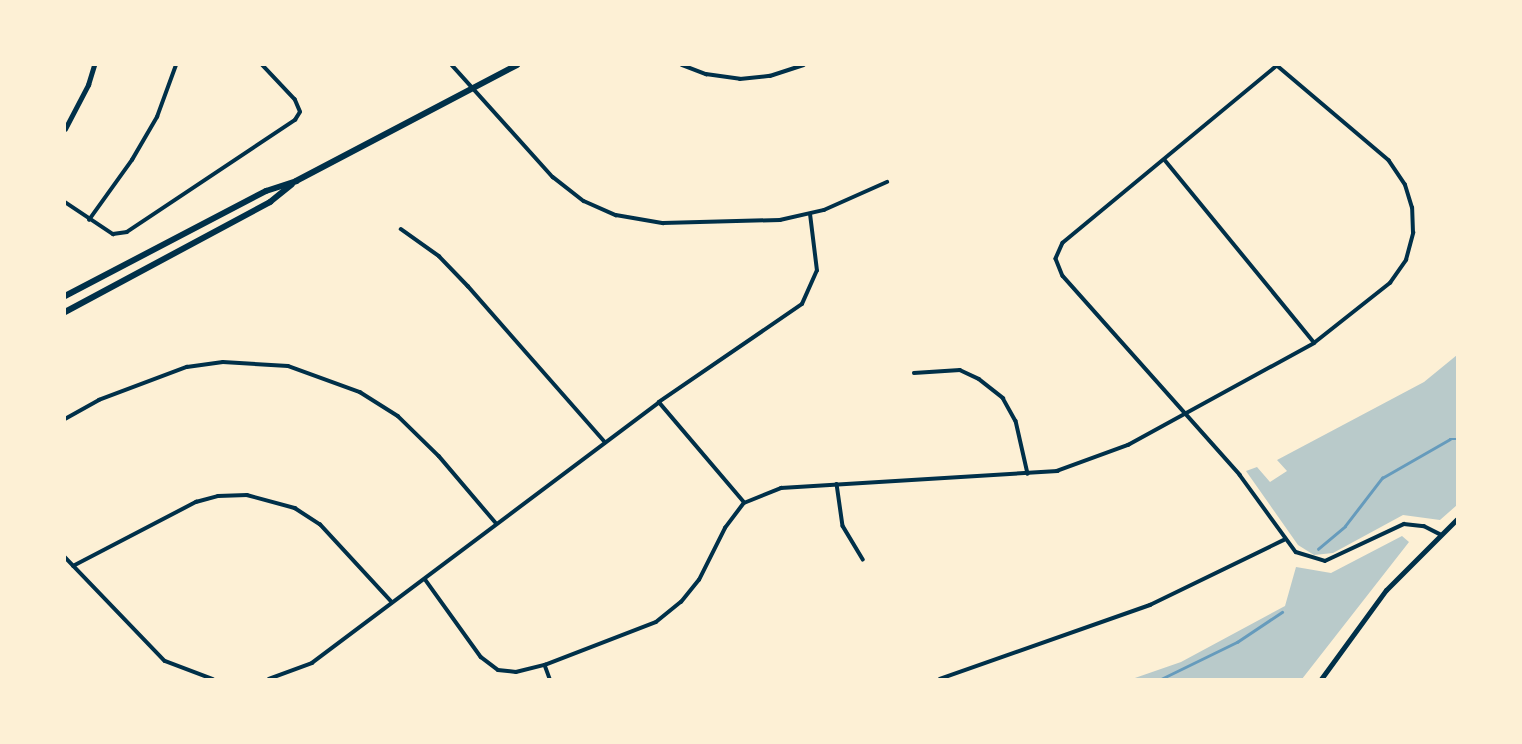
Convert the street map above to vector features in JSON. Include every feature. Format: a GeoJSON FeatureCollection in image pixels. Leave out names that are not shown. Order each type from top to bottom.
{"type":"FeatureCollection","features":[{"type":"Feature","properties":{"kind":"main road"},"geometry":{"type":"LineString","coordinates":[[65,296],[266,191],[296,181],[517,65]]}},
{"type":"Feature","properties":{"kind":"main road"},"geometry":{"type":"LineString","coordinates":[[65,312],[270,202],[296,181]]}},
{"type":"Feature","properties":{"kind":"main road"},"geometry":{"type":"LineString","coordinates":[[1321,679],[1386,590],[1457,519]]}},
{"type":"Feature","properties":{"kind":"street"},"geometry":{"type":"LineString","coordinates":[[65,129],[88,85],[94,65]]}},
{"type":"Feature","properties":{"kind":"street"},"geometry":{"type":"LineString","coordinates":[[89,220],[132,160],[157,117],[176,65]]}},
{"type":"Feature","properties":{"kind":"street"},"geometry":{"type":"LineString","coordinates":[[65,202],[113,234],[127,232],[295,120],[300,112],[295,100],[262,65]]}},
{"type":"Feature","properties":{"kind":"street"},"geometry":{"type":"LineString","coordinates":[[452,65],[553,177],[584,201],[604,211],[663,223],[765,221],[810,214],[887,183]]}},
{"type":"Feature","properties":{"kind":"street"},"geometry":{"type":"LineString","coordinates":[[681,65],[706,74],[740,79],[770,76],[803,65]]}},
{"type":"Feature","properties":{"kind":"street"},"geometry":{"type":"LineString","coordinates":[[425,579],[481,657],[498,670],[516,671],[545,665],[656,622],[681,602],[699,580],[725,528],[744,502],[782,488],[1057,471],[1093,460],[1185,413],[1314,343],[1390,283],[1406,260],[1413,233],[1412,208],[1405,185],[1389,161],[1276,66],[1063,243],[1056,259],[1063,276],[1185,413],[1240,474],[1284,540],[1305,558],[1325,561],[1404,524],[1424,526],[1441,534]]}},
{"type":"Feature","properties":{"kind":"street"},"geometry":{"type":"LineString","coordinates":[[1164,160],[1314,343]]}},
{"type":"Feature","properties":{"kind":"street"},"geometry":{"type":"LineString","coordinates":[[270,679],[312,663],[659,402],[802,304],[813,286],[817,271],[810,214]]}},
{"type":"Feature","properties":{"kind":"street"},"geometry":{"type":"LineString","coordinates":[[401,229],[439,256],[605,442]]}},
{"type":"Feature","properties":{"kind":"street"},"geometry":{"type":"LineString","coordinates":[[65,419],[99,400],[187,367],[223,362],[288,366],[360,392],[398,416],[439,456],[496,523]]}},
{"type":"Feature","properties":{"kind":"street"},"geometry":{"type":"LineString","coordinates":[[914,373],[960,370],[979,379],[1003,398],[1016,421],[1028,474]]}},
{"type":"Feature","properties":{"kind":"street"},"geometry":{"type":"LineString","coordinates":[[659,402],[744,502]]}},
{"type":"Feature","properties":{"kind":"street"},"geometry":{"type":"LineString","coordinates":[[837,484],[844,526],[863,559]]}},
{"type":"Feature","properties":{"kind":"street"},"geometry":{"type":"LineString","coordinates":[[73,566],[196,502],[218,496],[247,495],[295,508],[320,524],[392,602]]}},
{"type":"Feature","properties":{"kind":"street"},"geometry":{"type":"LineString","coordinates":[[940,679],[1150,605],[1284,540]]}},
{"type":"Feature","properties":{"kind":"street"},"geometry":{"type":"LineString","coordinates":[[65,556],[165,660],[213,679]]}},
{"type":"Feature","properties":{"kind":"street"},"geometry":{"type":"LineString","coordinates":[[545,665],[550,679]]}},
{"type":"Feature","properties":{"kind":"shaded area"},"geometry":{"type":"Polygon","coordinates":[[[1457,355],[1457,505],[1440,520],[1403,515],[1333,553],[1314,555],[1298,545],[1246,471],[1257,467],[1270,482],[1287,471],[1277,460],[1424,382],[1457,355]]]}},
{"type":"Feature","properties":{"kind":"shaded area"},"geometry":{"type":"Polygon","coordinates":[[[1402,536],[1409,542],[1302,679],[1132,679],[1181,662],[1285,606],[1296,567],[1331,573],[1402,536]]]}},
{"type":"Feature","properties":{"kind":"waterway"},"geometry":{"type":"LineString","coordinates":[[1318,549],[1345,526],[1382,478],[1450,439],[1457,439]]}},
{"type":"Feature","properties":{"kind":"waterway"},"geometry":{"type":"LineString","coordinates":[[1161,679],[1237,642],[1282,612]]}}]}
